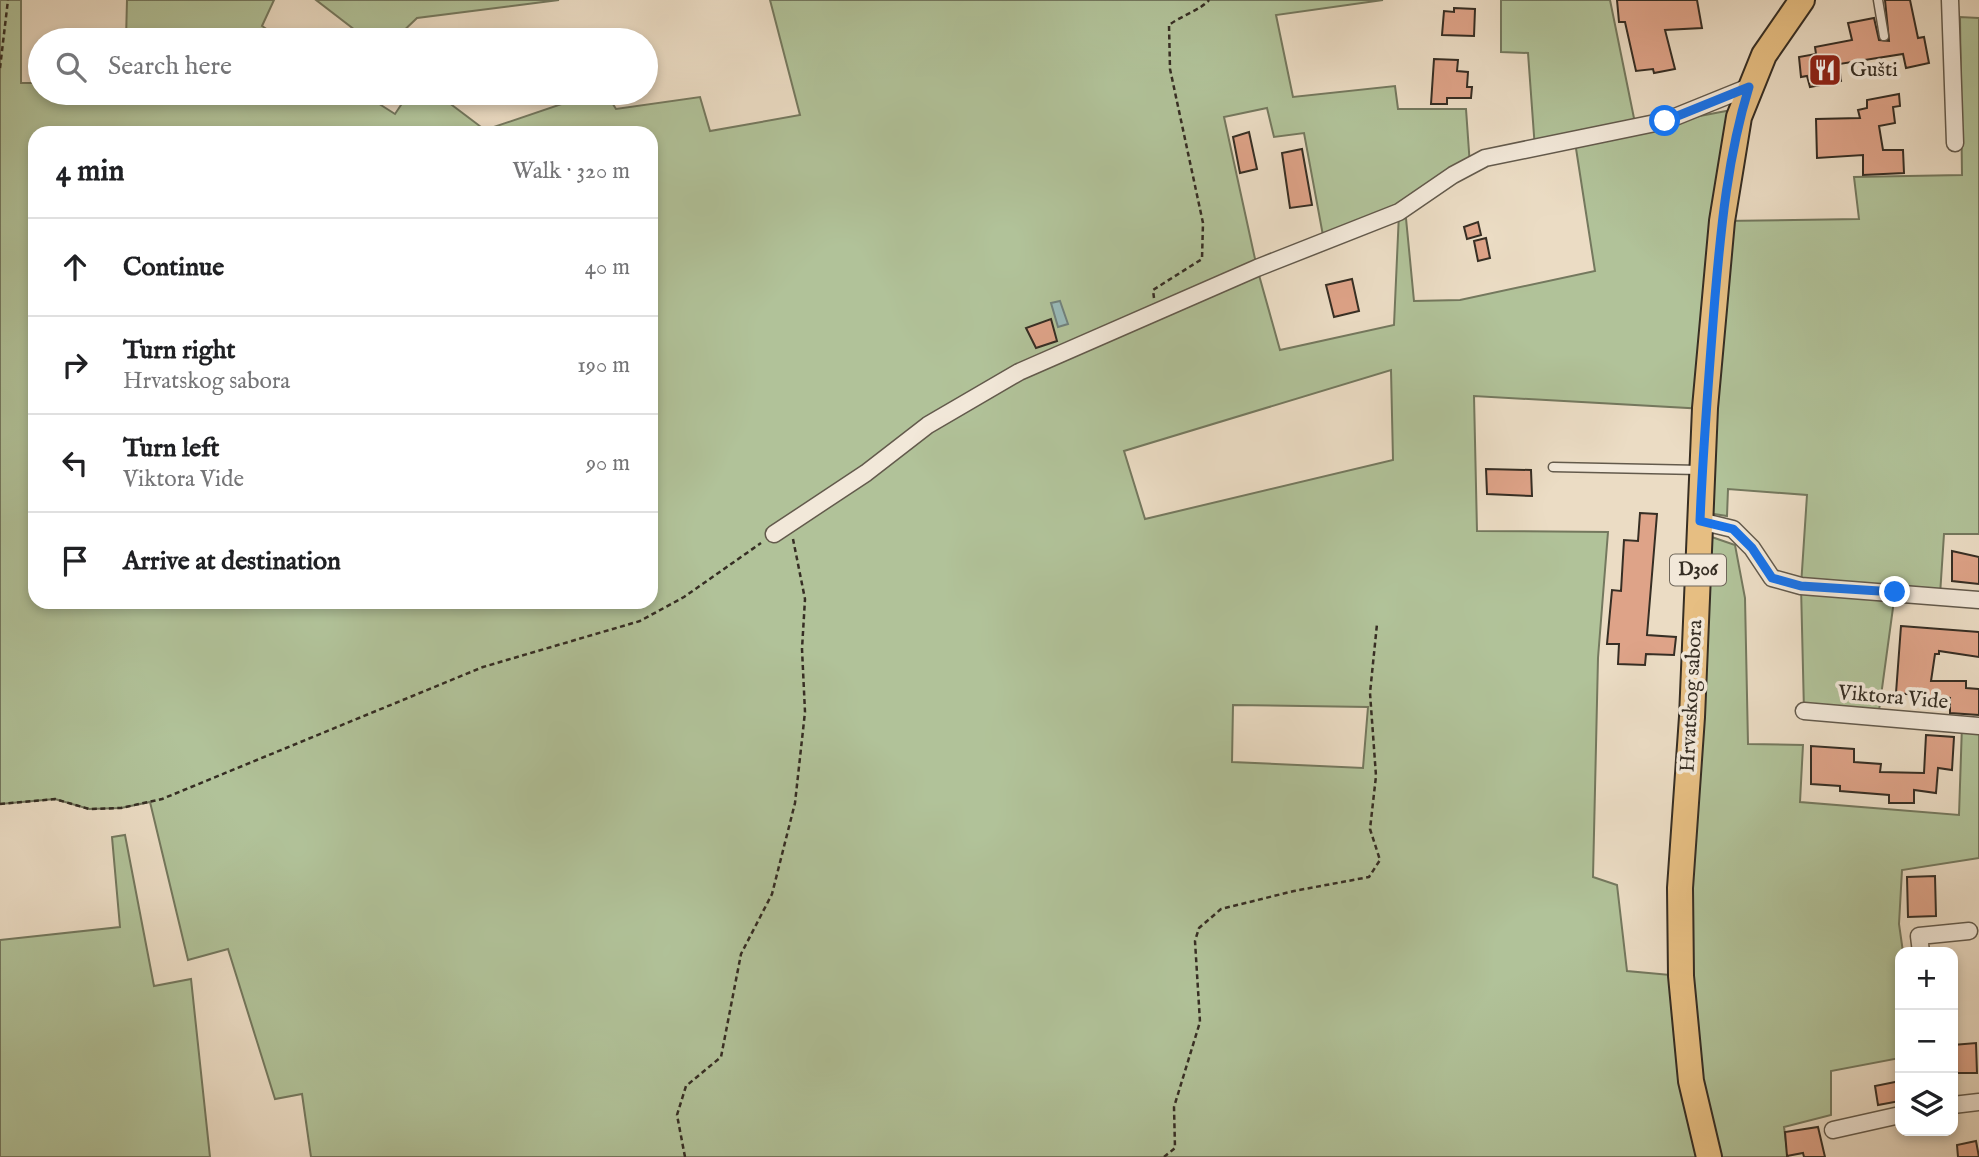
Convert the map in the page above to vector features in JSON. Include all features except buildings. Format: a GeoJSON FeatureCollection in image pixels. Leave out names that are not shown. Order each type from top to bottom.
{"type":"FeatureCollection","features":[{"type":"Feature","properties":{"kind":"main road","name":"Hrvatskog sabora"},"geometry":{"type":"LineString","coordinates":[[1709,1157],[1691,1081],[1681,976],[1681,888],[1703,470],[1722,221],[1739,117],[1749,87],[1764,55],[1802,0]]}},
{"type":"Feature","properties":{"kind":"street"},"geometry":{"type":"LineString","coordinates":[[1950,0],[1955,143]]}},
{"type":"Feature","properties":{"kind":"street"},"geometry":{"type":"LineString","coordinates":[[774,534],[866,473],[928,425],[1019,372],[1156,312],[1399,212],[1453,175],[1485,158],[1665,121],[1749,87]]}},
{"type":"Feature","properties":{"kind":"street"},"geometry":{"type":"LineString","coordinates":[[1700,521],[1733,529],[1752,548],[1772,578],[1801,586],[1979,600]]}},
{"type":"Feature","properties":{"kind":"street","name":"Viktora Vide"},"geometry":{"type":"LineString","coordinates":[[1804,711],[1979,726]]}},
{"type":"Feature","properties":{"kind":"street"},"geometry":{"type":"LineString","coordinates":[[1920,947],[1919,936],[1969,931]]}},
{"type":"Feature","properties":{"kind":"street"},"geometry":{"type":"LineString","coordinates":[[1958,1104],[1979,1102]]}},
{"type":"Feature","properties":{"kind":"street"},"geometry":{"type":"LineString","coordinates":[[1833,1130],[1895,1116]]}},
{"type":"Feature","properties":{"kind":"lane"},"geometry":{"type":"LineString","coordinates":[[1878,0],[1884,36]]}},
{"type":"Feature","properties":{"kind":"lane"},"geometry":{"type":"LineString","coordinates":[[1553,467],[1703,470]]}},
{"type":"Feature","properties":{"kind":"path"},"geometry":{"type":"LineString","coordinates":[[0,68],[8,0]]}},
{"type":"Feature","properties":{"kind":"path"},"geometry":{"type":"LineString","coordinates":[[1156,312],[1153,290],[1202,259],[1203,223],[1170,68],[1169,25],[1188,11],[1203,8],[1209,0]]}},
{"type":"Feature","properties":{"kind":"path"},"geometry":{"type":"LineString","coordinates":[[685,1157],[677,1115],[686,1086],[721,1057],[741,954],[772,894],[795,803],[805,712],[802,649],[805,599],[793,542],[795,519]]}},
{"type":"Feature","properties":{"kind":"path"},"geometry":{"type":"LineString","coordinates":[[0,804],[55,799],[89,809],[121,808],[162,799],[483,667],[640,621],[684,597],[774,534]]}},
{"type":"Feature","properties":{"kind":"path"},"geometry":{"type":"LineString","coordinates":[[1164,1157],[1175,1148],[1174,1107],[1200,1022],[1195,941],[1199,928],[1221,909],[1294,891],[1369,877],[1380,860],[1370,829],[1376,776],[1370,693],[1377,624]]}},
{"type":"Feature","properties":{"kind":"green space"},"geometry":{"type":"Polygon","coordinates":[[[0,0],[21,0],[21,83],[28,83],[28,105],[381,105],[395,114],[401,105],[452,105],[480,126],[28,126],[28,609],[658,609],[658,126],[497,126],[559,105],[614,105],[616,109],[700,97],[710,131],[800,115],[770,0],[1383,0],[1276,15],[1293,97],[1395,86],[1398,109],[1466,109],[1470,166],[1405,208],[1414,301],[1460,300],[1595,271],[1575,142],[1535,149],[1528,53],[1501,52],[1501,0],[1610,0],[1636,128],[1742,108],[1723,221],[1859,219],[1854,177],[1962,175],[1960,17],[1979,18],[1979,534],[1944,534],[1940,595],[1895,593],[1878,718],[1804,711],[1801,586],[1807,495],[1728,489],[1727,516],[1701,512],[1705,409],[1474,396],[1477,531],[1608,532],[1598,658],[1593,877],[1617,885],[1627,971],[1681,976],[1700,533],[1735,545],[1745,598],[1748,744],[1803,745],[1800,802],[1959,815],[1962,725],[1979,726],[1979,858],[1902,870],[1899,924],[1902,947],[1895,947],[1895,1059],[1831,1071],[1831,1115],[1784,1127],[1788,1157],[311,1157],[302,1094],[275,1099],[228,949],[188,960],[150,802],[121,808],[89,809],[55,799],[0,804],[0,0]],[[1267,108],[1224,117],[1257,268],[1280,350],[1394,325],[1399,213],[1324,241],[1304,133],[1274,137],[1267,108]],[[1391,370],[1124,451],[1145,519],[1393,460],[1391,370]],[[1233,705],[1232,762],[1363,768],[1368,707],[1233,705]]]}},
{"type":"Feature","properties":{"kind":"green space"},"geometry":{"type":"Polygon","coordinates":[[[127,0],[274,0],[262,26],[265,28],[126,28],[127,0]]]}},
{"type":"Feature","properties":{"kind":"green space"},"geometry":{"type":"Polygon","coordinates":[[[316,0],[559,0],[417,18],[407,28],[352,28],[316,0]]]}},
{"type":"Feature","properties":{"kind":"green space"},"geometry":{"type":"Polygon","coordinates":[[[125,835],[154,986],[191,979],[210,1157],[0,1157],[0,940],[120,927],[112,837],[125,835]]]}},
{"type":"Feature","properties":{"kind":"water"},"geometry":{"type":"Polygon","coordinates":[[[1060,301],[1068,324],[1058,327],[1051,303],[1060,301]]]}},
{"type":"Feature","properties":{"kind":"place","name":"Gušti"},"geometry":{"type":"Point","coordinates":[1825,70]}},
{"type":"Feature","properties":{"kind":"route"},"geometry":{"type":"LineString","coordinates":[[1665,121],[1749,87],[1739,117],[1722,221],[1705,408],[1700,521],[1733,529],[1752,548],[1772,578],[1801,586],[1895,592]]}}]}
